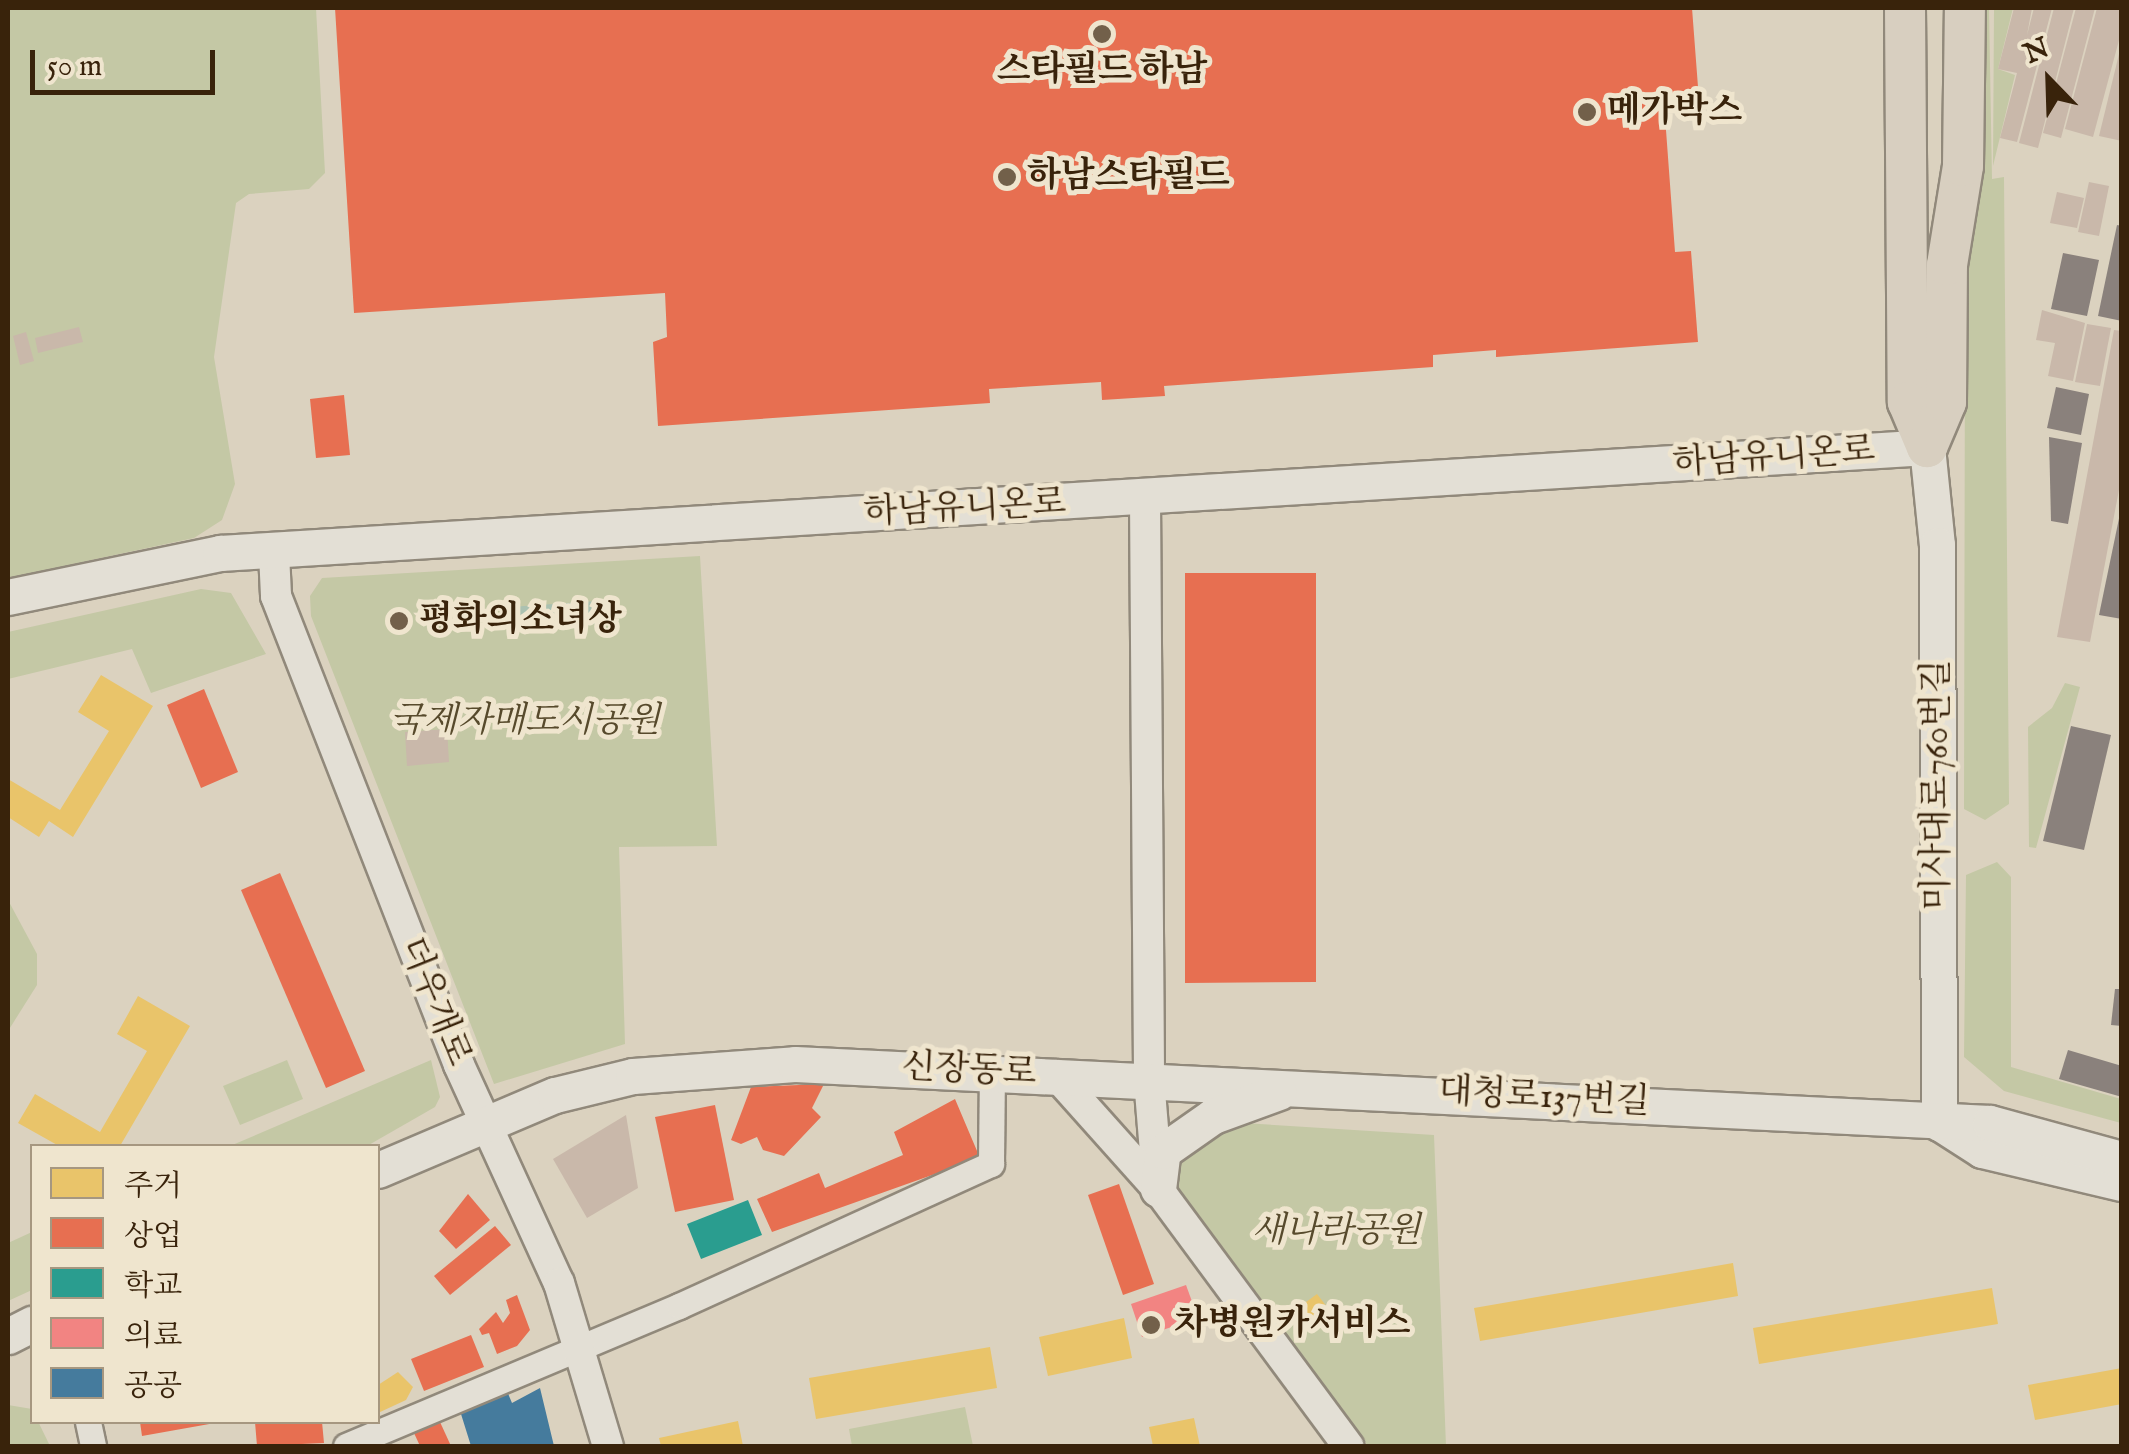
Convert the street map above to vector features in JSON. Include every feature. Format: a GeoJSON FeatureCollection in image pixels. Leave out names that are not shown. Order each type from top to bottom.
{"type":"FeatureCollection","features":[{"type":"Feature","properties":{"kind":"main road"},"geometry":{"type":"LineString","coordinates":[[1905,8],[1908,402],[1927,447]]}},
{"type":"Feature","properties":{"kind":"main road"},"geometry":{"type":"LineString","coordinates":[[1927,447],[1946,402],[1948,266],[1937,8]]}},
{"type":"Feature","properties":{"kind":"main road"},"geometry":{"type":"LineString","coordinates":[[1948,266],[1963,166],[1964,8]]}},
{"type":"Feature","properties":{"kind":"main road","name":"하남유니온로"},"geometry":{"type":"LineString","coordinates":[[8,597],[220,553],[274,553],[1145,499],[1927,447]]}},
{"type":"Feature","properties":{"kind":"main road","name":"미사대로760번길"},"geometry":{"type":"LineString","coordinates":[[1927,447],[1937,545],[1939,1123]]}},
{"type":"Feature","properties":{"kind":"main road","name":"신장동로"},"geometry":{"type":"LineString","coordinates":[[380,1169],[556,1094],[715,1067],[992,1072],[1150,1080]]}},
{"type":"Feature","properties":{"kind":"main road","name":"대청로137번길"},"geometry":{"type":"LineString","coordinates":[[1150,1080],[1939,1123],[1990,1122],[2122,1158]]}},
{"type":"Feature","properties":{"kind":"main road"},"geometry":{"type":"LineString","coordinates":[[1158,1189],[1163,1151],[1212,1116],[1296,1085]]}},
{"type":"Feature","properties":{"kind":"main road","name":"대청로137번길"},"geometry":{"type":"LineString","coordinates":[[1939,1123],[1982,1150],[2122,1182]]}},
{"type":"Feature","properties":{"kind":"street"},"geometry":{"type":"LineString","coordinates":[[1145,499],[1150,1080],[1158,1189]]}},
{"type":"Feature","properties":{"kind":"street","name":"더우개로"},"geometry":{"type":"LineString","coordinates":[[274,553],[276,596],[485,1124],[559,1283],[608,1446]]}},
{"type":"Feature","properties":{"kind":"street"},"geometry":{"type":"LineString","coordinates":[[346,1446],[579,1348],[990,1164],[992,1072]]}},
{"type":"Feature","properties":{"kind":"street"},"geometry":{"type":"LineString","coordinates":[[1056,1075],[1158,1189],[1348,1446]]}},
{"type":"Feature","properties":{"kind":"green space"},"geometry":{"type":"Polygon","coordinates":[[[8,8],[316,8],[325,173],[309,189],[249,194],[236,203],[214,357],[235,484],[222,520],[194,538],[8,578],[8,8]]]}},
{"type":"Feature","properties":{"kind":"green space"},"geometry":{"type":"Polygon","coordinates":[[[1976,8],[1989,8],[1992,179],[2004,177],[2009,804],[1985,820],[1964,809],[1965,327],[1976,8]]]}},
{"type":"Feature","properties":{"kind":"green space"},"geometry":{"type":"Polygon","coordinates":[[[1994,8],[2013,8],[1998,69],[2015,75],[1993,166],[1994,8]]]}},
{"type":"Feature","properties":{"kind":"green space","name":"국제자매도시공원"},"geometry":{"type":"Polygon","coordinates":[[[700,556],[717,846],[619,847],[625,1044],[494,1084],[311,616],[310,596],[322,578],[700,556]]]}},
{"type":"Feature","properties":{"kind":"green space"},"geometry":{"type":"Polygon","coordinates":[[[201,589],[231,593],[266,654],[151,693],[132,649],[8,679],[8,632],[201,589]]]}},
{"type":"Feature","properties":{"kind":"green space"},"geometry":{"type":"Polygon","coordinates":[[[2065,683],[2080,687],[2036,848],[2029,847],[2028,727],[2052,708],[2065,683]]]}},
{"type":"Feature","properties":{"kind":"green space"},"geometry":{"type":"Polygon","coordinates":[[[1997,862],[2011,877],[2011,1067],[2121,1099],[2121,1123],[2004,1091],[1964,1057],[1966,875],[1997,862]]]}},
{"type":"Feature","properties":{"kind":"green space"},"geometry":{"type":"Polygon","coordinates":[[[8,900],[37,954],[37,985],[8,1031],[8,900]]]}},
{"type":"Feature","properties":{"kind":"green space"},"geometry":{"type":"Polygon","coordinates":[[[287,1060],[303,1099],[240,1125],[223,1086],[287,1060]]]}},
{"type":"Feature","properties":{"kind":"green space"},"geometry":{"type":"Polygon","coordinates":[[[431,1060],[440,1097],[435,1107],[370,1144],[235,1144],[431,1060]]]}},
{"type":"Feature","properties":{"kind":"green space","name":"새나라공원"},"geometry":{"type":"Polygon","coordinates":[[[1195,1120],[1434,1135],[1446,1446],[1368,1446],[1173,1184],[1166,1151],[1195,1120]]]}},
{"type":"Feature","properties":{"kind":"green space"},"geometry":{"type":"Polygon","coordinates":[[[30,1233],[30,1291],[8,1301],[8,1243],[30,1233]]]}},
{"type":"Feature","properties":{"kind":"green space"},"geometry":{"type":"Polygon","coordinates":[[[8,1405],[30,1409],[30,1424],[39,1424],[50,1446],[8,1446],[8,1405]]]}},
{"type":"Feature","properties":{"kind":"green space"},"geometry":{"type":"Polygon","coordinates":[[[965,1407],[973,1446],[852,1446],[849,1429],[965,1407]]]}},
{"type":"Feature","properties":{"kind":"shaded area"},"geometry":{"type":"Polygon","coordinates":[[[612,600],[614,618],[587,626],[506,626],[510,607],[612,600]]]}},
{"type":"Feature","properties":{"kind":"building: 주거"},"geometry":{"type":"Polygon","coordinates":[[[101,675],[153,706],[73,837],[49,821],[39,837],[8,817],[8,779],[60,810],[109,731],[78,712],[101,675]]]}},
{"type":"Feature","properties":{"kind":"building: 주거"},"geometry":{"type":"Polygon","coordinates":[[[138,996],[190,1026],[121,1144],[55,1144],[18,1123],[35,1094],[100,1132],[147,1051],[117,1034],[138,996]]]}},
{"type":"Feature","properties":{"kind":"building: 주거"},"geometry":{"type":"Polygon","coordinates":[[[1733,1263],[1738,1296],[1480,1341],[1474,1308],[1733,1263]]]}},
{"type":"Feature","properties":{"kind":"building: 주거"},"geometry":{"type":"Polygon","coordinates":[[[1992,1288],[1998,1324],[1759,1364],[1753,1328],[1992,1288]]]}},
{"type":"Feature","properties":{"kind":"building: 주거"},"geometry":{"type":"Polygon","coordinates":[[[1317,1294],[1334,1316],[1318,1328],[1302,1305],[1317,1294]]]}},
{"type":"Feature","properties":{"kind":"building: 주거"},"geometry":{"type":"Polygon","coordinates":[[[1124,1318],[1132,1358],[1048,1376],[1039,1337],[1124,1318]]]}},
{"type":"Feature","properties":{"kind":"building: 주거"},"geometry":{"type":"Polygon","coordinates":[[[990,1347],[997,1388],[816,1419],[809,1378],[990,1347]]]}},
{"type":"Feature","properties":{"kind":"building: 주거"},"geometry":{"type":"Polygon","coordinates":[[[2122,1368],[2122,1404],[2035,1420],[2028,1385],[2122,1368]]]}},
{"type":"Feature","properties":{"kind":"building: 주거"},"geometry":{"type":"Polygon","coordinates":[[[398,1372],[413,1387],[406,1400],[380,1412],[380,1384],[398,1372]]]}},
{"type":"Feature","properties":{"kind":"building: 주거"},"geometry":{"type":"Polygon","coordinates":[[[1194,1418],[1200,1446],[1153,1446],[1149,1427],[1194,1418]]]}},
{"type":"Feature","properties":{"kind":"building: 주거"},"geometry":{"type":"Polygon","coordinates":[[[738,1421],[743,1446],[661,1446],[659,1438],[738,1421]]]}},
{"type":"Feature","properties":{"kind":"building: 상업","name":"하남스타필드"},"geometry":{"type":"Polygon","coordinates":[[[335,8],[1692,8],[1699,100],[1664,103],[1675,252],[1691,251],[1698,342],[1496,357],[1496,350],[1433,355],[1433,367],[1164,386],[1165,396],[1102,400],[1101,382],[989,389],[990,403],[658,426],[653,342],[667,337],[665,293],[354,313],[335,8]]]}},
{"type":"Feature","properties":{"kind":"building: 상업"},"geometry":{"type":"Polygon","coordinates":[[[344,395],[350,455],[316,458],[310,399],[344,395]]]}},
{"type":"Feature","properties":{"kind":"building: 상업"},"geometry":{"type":"Polygon","coordinates":[[[1185,573],[1316,573],[1316,982],[1185,983],[1185,573]]]}},
{"type":"Feature","properties":{"kind":"building: 상업"},"geometry":{"type":"Polygon","coordinates":[[[204,689],[238,772],[201,788],[167,705],[204,689]]]}},
{"type":"Feature","properties":{"kind":"building: 상업"},"geometry":{"type":"Polygon","coordinates":[[[280,873],[365,1071],[326,1088],[241,890],[280,873]]]}},
{"type":"Feature","properties":{"kind":"building: 상업"},"geometry":{"type":"Polygon","coordinates":[[[824,1084],[812,1108],[821,1117],[784,1156],[763,1150],[757,1137],[741,1144],[731,1140],[751,1087],[824,1084]]]}},
{"type":"Feature","properties":{"kind":"building: 상업"},"geometry":{"type":"Polygon","coordinates":[[[955,1099],[980,1158],[772,1232],[757,1199],[819,1173],[825,1188],[903,1155],[894,1132],[955,1099]]]}},
{"type":"Feature","properties":{"kind":"building: 상업"},"geometry":{"type":"Polygon","coordinates":[[[715,1105],[734,1200],[675,1212],[655,1117],[715,1105]]]}},
{"type":"Feature","properties":{"kind":"building: 상업"},"geometry":{"type":"Polygon","coordinates":[[[1119,1184],[1154,1284],[1123,1295],[1088,1195],[1119,1184]]]}},
{"type":"Feature","properties":{"kind":"building: 상업"},"geometry":{"type":"Polygon","coordinates":[[[468,1194],[490,1220],[456,1249],[439,1231],[468,1194]]]}},
{"type":"Feature","properties":{"kind":"building: 상업"},"geometry":{"type":"Polygon","coordinates":[[[495,1226],[511,1245],[450,1295],[434,1276],[495,1226]]]}},
{"type":"Feature","properties":{"kind":"building: 상업"},"geometry":{"type":"Polygon","coordinates":[[[517,1295],[530,1330],[517,1346],[497,1354],[489,1333],[482,1335],[479,1329],[496,1312],[503,1323],[510,1313],[506,1300],[517,1295]]]}},
{"type":"Feature","properties":{"kind":"building: 상업"},"geometry":{"type":"Polygon","coordinates":[[[471,1335],[484,1367],[424,1391],[411,1359],[471,1335]]]}},
{"type":"Feature","properties":{"kind":"building: 상업"},"geometry":{"type":"Polygon","coordinates":[[[440,1422],[451,1446],[420,1446],[414,1433],[440,1422]]]}},
{"type":"Feature","properties":{"kind":"building: 상업"},"geometry":{"type":"Polygon","coordinates":[[[140,1424],[209,1424],[142,1436],[140,1424]]]}},
{"type":"Feature","properties":{"kind":"building: 상업"},"geometry":{"type":"Polygon","coordinates":[[[255,1424],[322,1424],[324,1443],[257,1446],[255,1424]]]}},
{"type":"Feature","properties":{"kind":"building: 학교"},"geometry":{"type":"Polygon","coordinates":[[[748,1200],[762,1235],[701,1259],[687,1224],[748,1200]]]}},
{"type":"Feature","properties":{"kind":"building: 의료"},"geometry":{"type":"Polygon","coordinates":[[[1186,1285],[1198,1318],[1142,1337],[1131,1304],[1186,1285]]]}},
{"type":"Feature","properties":{"kind":"building: 공공"},"geometry":{"type":"Polygon","coordinates":[[[540,1388],[554,1446],[471,1446],[461,1414],[507,1391],[512,1403],[540,1388]]]}},
{"type":"Feature","properties":{"kind":"building: 공업"},"geometry":{"type":"Polygon","coordinates":[[[2117,225],[2122,226],[2122,321],[2098,316],[2117,225]]]}},
{"type":"Feature","properties":{"kind":"building: 공업"},"geometry":{"type":"Polygon","coordinates":[[[2063,253],[2099,260],[2087,316],[2051,309],[2063,253]]]}},
{"type":"Feature","properties":{"kind":"building: 공업"},"geometry":{"type":"Polygon","coordinates":[[[2056,387],[2089,394],[2081,435],[2047,428],[2056,387]]]}},
{"type":"Feature","properties":{"kind":"building: 공업"},"geometry":{"type":"Polygon","coordinates":[[[2049,437],[2082,443],[2068,524],[2051,521],[2049,437]]]}},
{"type":"Feature","properties":{"kind":"building: 공업"},"geometry":{"type":"Polygon","coordinates":[[[2122,504],[2122,619],[2099,615],[2122,504]]]}},
{"type":"Feature","properties":{"kind":"building: 공업"},"geometry":{"type":"Polygon","coordinates":[[[2071,726],[2111,735],[2084,850],[2043,841],[2071,726]]]}},
{"type":"Feature","properties":{"kind":"building: 공업"},"geometry":{"type":"Polygon","coordinates":[[[2115,989],[2122,989],[2122,1026],[2111,1025],[2115,989]]]}},
{"type":"Feature","properties":{"kind":"building: 공업"},"geometry":{"type":"Polygon","coordinates":[[[2068,1050],[2122,1066],[2122,1097],[2059,1079],[2068,1050]]]}},
{"type":"Feature","properties":{"kind":"building: 기타"},"geometry":{"type":"Polygon","coordinates":[[[2014,8],[2032,8],[2027,35],[2034,8],[2052,8],[2017,142],[2000,138],[2017,73],[1998,69],[2014,8]]]}},
{"type":"Feature","properties":{"kind":"building: 기타"},"geometry":{"type":"Polygon","coordinates":[[[2054,8],[2074,8],[2038,148],[2019,143],[2054,8]]]}},
{"type":"Feature","properties":{"kind":"building: 기타"},"geometry":{"type":"Polygon","coordinates":[[[2076,8],[2095,8],[2061,138],[2043,133],[2076,8]]]}},
{"type":"Feature","properties":{"kind":"building: 기타"},"geometry":{"type":"Polygon","coordinates":[[[2097,8],[2122,8],[2122,29],[2093,137],[2065,129],[2097,8]]]}},
{"type":"Feature","properties":{"kind":"building: 기타"},"geometry":{"type":"Polygon","coordinates":[[[2122,50],[2122,141],[2099,136],[2122,50]]]}},
{"type":"Feature","properties":{"kind":"building: 기타"},"geometry":{"type":"Polygon","coordinates":[[[2089,182],[2109,186],[2099,236],[2078,232],[2089,182]]]}},
{"type":"Feature","properties":{"kind":"building: 기타"},"geometry":{"type":"Polygon","coordinates":[[[2057,192],[2084,198],[2077,228],[2050,223],[2057,192]]]}},
{"type":"Feature","properties":{"kind":"building: 기타"},"geometry":{"type":"Polygon","coordinates":[[[2042,310],[2085,323],[2073,381],[2048,376],[2055,343],[2036,340],[2042,310]]]}},
{"type":"Feature","properties":{"kind":"building: 기타"},"geometry":{"type":"Polygon","coordinates":[[[2087,324],[2111,328],[2100,386],[2075,382],[2087,324]]]}},
{"type":"Feature","properties":{"kind":"building: 기타"},"geometry":{"type":"Polygon","coordinates":[[[79,327],[83,342],[38,353],[35,338],[79,327]]]}},
{"type":"Feature","properties":{"kind":"building: 기타"},"geometry":{"type":"Polygon","coordinates":[[[2114,330],[2122,331],[2122,474],[2090,642],[2057,637],[2114,330]]]}},
{"type":"Feature","properties":{"kind":"building: 기타"},"geometry":{"type":"Polygon","coordinates":[[[26,332],[34,361],[20,365],[13,336],[26,332]]]}},
{"type":"Feature","properties":{"kind":"building: 기타"},"geometry":{"type":"Polygon","coordinates":[[[447,729],[449,762],[407,766],[405,732],[447,729]]]}},
{"type":"Feature","properties":{"kind":"building: 기타"},"geometry":{"type":"Polygon","coordinates":[[[626,1115],[638,1188],[587,1218],[553,1159],[626,1115]]]}},
{"type":"Feature","properties":{"kind":"place","name":"스타필드 하남"},"geometry":{"type":"Point","coordinates":[1102,34]}},
{"type":"Feature","properties":{"kind":"place","name":"메가박스"},"geometry":{"type":"Point","coordinates":[1587,112]}},
{"type":"Feature","properties":{"kind":"place","name":"하남스타필드"},"geometry":{"type":"Point","coordinates":[1007,177]}},
{"type":"Feature","properties":{"kind":"place","name":"평화의소녀상"},"geometry":{"type":"Point","coordinates":[399,621]}},
{"type":"Feature","properties":{"kind":"place","name":"차병원카서비스"},"geometry":{"type":"Point","coordinates":[1151,1325]}}]}
